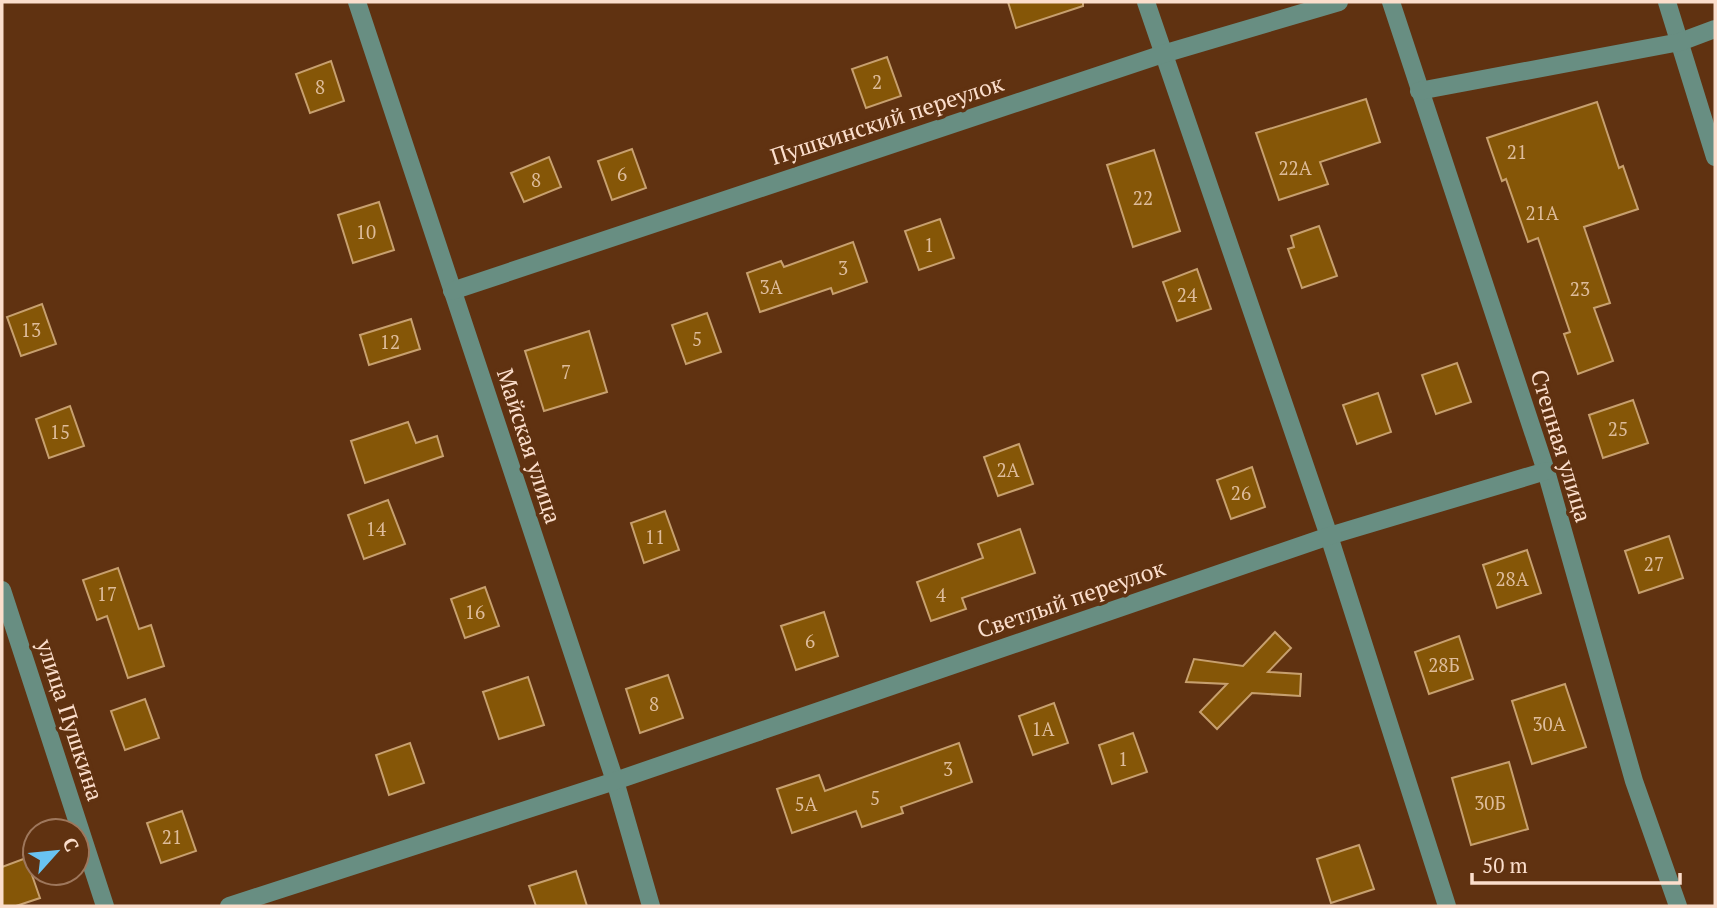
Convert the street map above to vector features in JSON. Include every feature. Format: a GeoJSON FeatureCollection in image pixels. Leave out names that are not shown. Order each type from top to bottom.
{"type":"FeatureCollection","features":[{"type":"Feature","properties":{"kind":"street","name":"Майская улица"},"geometry":{"type":"LineString","coordinates":[[357,2],[615,781],[652,906]]}},
{"type":"Feature","properties":{"kind":"street"},"geometry":{"type":"LineString","coordinates":[[1146,2],[1329,536],[1447,906]]}},
{"type":"Feature","properties":{"kind":"street","name":"Пушкинский переулок"},"geometry":{"type":"LineString","coordinates":[[452,291],[1163,54],[1339,2]]}},
{"type":"Feature","properties":{"kind":"street","name":"Степная улица"},"geometry":{"type":"LineString","coordinates":[[1391,2],[1546,471],[1634,781],[1678,906]]}},
{"type":"Feature","properties":{"kind":"street"},"geometry":{"type":"LineString","coordinates":[[1667,2],[1715,157]]}},
{"type":"Feature","properties":{"kind":"street"},"geometry":{"type":"LineString","coordinates":[[1419,91],[1680,41],[1715,29]]}},
{"type":"Feature","properties":{"kind":"street","name":"Светлый переулок"},"geometry":{"type":"LineString","coordinates":[[229,906],[615,781],[1329,536],[1546,471]]}},
{"type":"Feature","properties":{"kind":"street","name":"улица Пушкина"},"geometry":{"type":"LineString","coordinates":[[2,590],[105,906]]}},
{"type":"Feature","properties":{"kind":"building"},"geometry":{"type":"Polygon","coordinates":[[[1008,2],[1083,2],[1083,6],[1016,28],[1008,2]]]}},
{"type":"Feature","properties":{"kind":"building"},"geometry":{"type":"Polygon","coordinates":[[[887,57],[901,96],[866,108],[852,69],[887,57]]]}},
{"type":"Feature","properties":{"kind":"building"},"geometry":{"type":"Polygon","coordinates":[[[331,61],[344,101],[310,113],[296,74],[331,61]]]}},
{"type":"Feature","properties":{"kind":"building"},"geometry":{"type":"Polygon","coordinates":[[[1366,99],[1380,142],[1320,162],[1328,184],[1279,200],[1256,133],[1366,99]]]}},
{"type":"Feature","properties":{"kind":"building"},"geometry":{"type":"Polygon","coordinates":[[[1597,102],[1619,168],[1623,166],[1638,209],[1584,227],[1610,303],[1594,308],[1613,361],[1578,374],[1564,334],[1570,332],[1538,238],[1528,242],[1506,179],[1502,181],[1487,138],[1597,102]]]}},
{"type":"Feature","properties":{"kind":"building"},"geometry":{"type":"Polygon","coordinates":[[[632,149],[646,188],[612,200],[598,161],[632,149]]]}},
{"type":"Feature","properties":{"kind":"building"},"geometry":{"type":"Polygon","coordinates":[[[1154,150],[1180,231],[1133,247],[1107,165],[1154,150]]]}},
{"type":"Feature","properties":{"kind":"building"},"geometry":{"type":"Polygon","coordinates":[[[549,157],[561,187],[524,202],[511,173],[549,157]]]}},
{"type":"Feature","properties":{"kind":"building"},"geometry":{"type":"Polygon","coordinates":[[[379,202],[394,250],[353,263],[338,215],[379,202]]]}},
{"type":"Feature","properties":{"kind":"building"},"geometry":{"type":"Polygon","coordinates":[[[940,219],[954,258],[919,270],[905,231],[940,219]]]}},
{"type":"Feature","properties":{"kind":"building"},"geometry":{"type":"Polygon","coordinates":[[[1319,226],[1337,276],[1302,288],[1288,249],[1294,247],[1291,236],[1319,226]]]}},
{"type":"Feature","properties":{"kind":"building"},"geometry":{"type":"Polygon","coordinates":[[[853,242],[867,282],[833,294],[831,288],[760,312],[747,273],[781,261],[784,267],[853,242]]]}},
{"type":"Feature","properties":{"kind":"building"},"geometry":{"type":"Polygon","coordinates":[[[1197,269],[1211,309],[1177,321],[1163,282],[1197,269]]]}},
{"type":"Feature","properties":{"kind":"building"},"geometry":{"type":"Polygon","coordinates":[[[42,304],[56,344],[21,356],[7,317],[42,304]]]}},
{"type":"Feature","properties":{"kind":"building"},"geometry":{"type":"Polygon","coordinates":[[[707,313],[721,352],[686,364],[672,325],[707,313]]]}},
{"type":"Feature","properties":{"kind":"building"},"geometry":{"type":"Polygon","coordinates":[[[411,319],[420,349],[369,365],[360,335],[411,319]]]}},
{"type":"Feature","properties":{"kind":"building"},"geometry":{"type":"Polygon","coordinates":[[[589,331],[607,392],[544,411],[525,351],[589,331]]]}},
{"type":"Feature","properties":{"kind":"building"},"geometry":{"type":"Polygon","coordinates":[[[1457,363],[1471,402],[1436,414],[1422,375],[1457,363]]]}},
{"type":"Feature","properties":{"kind":"building"},"geometry":{"type":"Polygon","coordinates":[[[1378,393],[1391,432],[1357,444],[1343,405],[1378,393]]]}},
{"type":"Feature","properties":{"kind":"building"},"geometry":{"type":"Polygon","coordinates":[[[1633,400],[1648,443],[1603,458],[1589,415],[1633,400]]]}},
{"type":"Feature","properties":{"kind":"building"},"geometry":{"type":"Polygon","coordinates":[[[70,406],[84,446],[49,458],[36,419],[70,406]]]}},
{"type":"Feature","properties":{"kind":"building"},"geometry":{"type":"Polygon","coordinates":[[[408,422],[416,443],[437,436],[443,456],[365,483],[351,441],[408,422]]]}},
{"type":"Feature","properties":{"kind":"building"},"geometry":{"type":"Polygon","coordinates":[[[1019,444],[1033,484],[998,496],[984,457],[1019,444]]]}},
{"type":"Feature","properties":{"kind":"building"},"geometry":{"type":"Polygon","coordinates":[[[1252,467],[1265,507],[1231,519],[1217,480],[1252,467]]]}},
{"type":"Feature","properties":{"kind":"building"},"geometry":{"type":"Polygon","coordinates":[[[388,500],[405,544],[364,559],[348,515],[388,500]]]}},
{"type":"Feature","properties":{"kind":"building"},"geometry":{"type":"Polygon","coordinates":[[[665,511],[679,550],[644,563],[631,523],[665,511]]]}},
{"type":"Feature","properties":{"kind":"building"},"geometry":{"type":"Polygon","coordinates":[[[1020,529],[1035,573],[962,598],[966,609],[931,621],[917,582],[983,558],[978,544],[1020,529]]]}},
{"type":"Feature","properties":{"kind":"building"},"geometry":{"type":"Polygon","coordinates":[[[1669,536],[1683,578],[1639,593],[1625,551],[1669,536]]]}},
{"type":"Feature","properties":{"kind":"building"},"geometry":{"type":"Polygon","coordinates":[[[1527,550],[1541,593],[1497,608],[1483,565],[1527,550]]]}},
{"type":"Feature","properties":{"kind":"building"},"geometry":{"type":"Polygon","coordinates":[[[118,568],[139,629],[151,625],[164,666],[128,678],[107,616],[97,620],[83,580],[118,568]]]}},
{"type":"Feature","properties":{"kind":"building"},"geometry":{"type":"Polygon","coordinates":[[[485,587],[499,626],[465,638],[451,599],[485,587]]]}},
{"type":"Feature","properties":{"kind":"building"},"geometry":{"type":"Polygon","coordinates":[[[824,612],[838,656],[796,670],[781,626],[824,612]]]}},
{"type":"Feature","properties":{"kind":"building"},"geometry":{"type":"Polygon","coordinates":[[[1275,632],[1291,648],[1268,672],[1301,674],[1300,696],[1252,693],[1217,729],[1200,712],[1227,684],[1186,682],[1194,659],[1243,666],[1275,632]]]}},
{"type":"Feature","properties":{"kind":"building"},"geometry":{"type":"Polygon","coordinates":[[[1459,636],[1473,679],[1429,694],[1415,652],[1459,636]]]}},
{"type":"Feature","properties":{"kind":"building"},"geometry":{"type":"Polygon","coordinates":[[[668,675],[683,718],[640,733],[626,689],[668,675]]]}},
{"type":"Feature","properties":{"kind":"building"},"geometry":{"type":"Polygon","coordinates":[[[528,677],[544,725],[499,739],[483,692],[528,677]]]}},
{"type":"Feature","properties":{"kind":"building"},"geometry":{"type":"Polygon","coordinates":[[[1565,684],[1586,747],[1532,764],[1512,701],[1565,684]]]}},
{"type":"Feature","properties":{"kind":"building"},"geometry":{"type":"Polygon","coordinates":[[[145,699],[159,738],[125,750],[111,711],[145,699]]]}},
{"type":"Feature","properties":{"kind":"building"},"geometry":{"type":"Polygon","coordinates":[[[1054,703],[1068,743],[1033,755],[1019,716],[1054,703]]]}},
{"type":"Feature","properties":{"kind":"building"},"geometry":{"type":"Polygon","coordinates":[[[1133,733],[1147,772],[1112,784],[1099,745],[1133,733]]]}},
{"type":"Feature","properties":{"kind":"building"},"geometry":{"type":"Polygon","coordinates":[[[410,743],[424,783],[389,795],[376,755],[410,743]]]}},
{"type":"Feature","properties":{"kind":"building"},"geometry":{"type":"Polygon","coordinates":[[[959,743],[972,782],[901,807],[903,813],[862,827],[856,811],[792,833],[777,789],[819,775],[825,791],[959,743]]]}},
{"type":"Feature","properties":{"kind":"building"},"geometry":{"type":"Polygon","coordinates":[[[1509,762],[1528,829],[1471,845],[1452,778],[1509,762]]]}},
{"type":"Feature","properties":{"kind":"building"},"geometry":{"type":"Polygon","coordinates":[[[182,811],[196,851],[161,863],[147,823],[182,811]]]}},
{"type":"Feature","properties":{"kind":"building"},"geometry":{"type":"Polygon","coordinates":[[[1359,845],[1374,889],[1331,903],[1317,859],[1359,845]]]}},
{"type":"Feature","properties":{"kind":"building"},"geometry":{"type":"Polygon","coordinates":[[[21,860],[21,887],[36,887],[40,898],[16,906],[2,906],[2,867],[21,860]]]}},
{"type":"Feature","properties":{"kind":"building"},"geometry":{"type":"Polygon","coordinates":[[[576,871],[587,906],[536,906],[529,886],[576,871]]]}}]}
